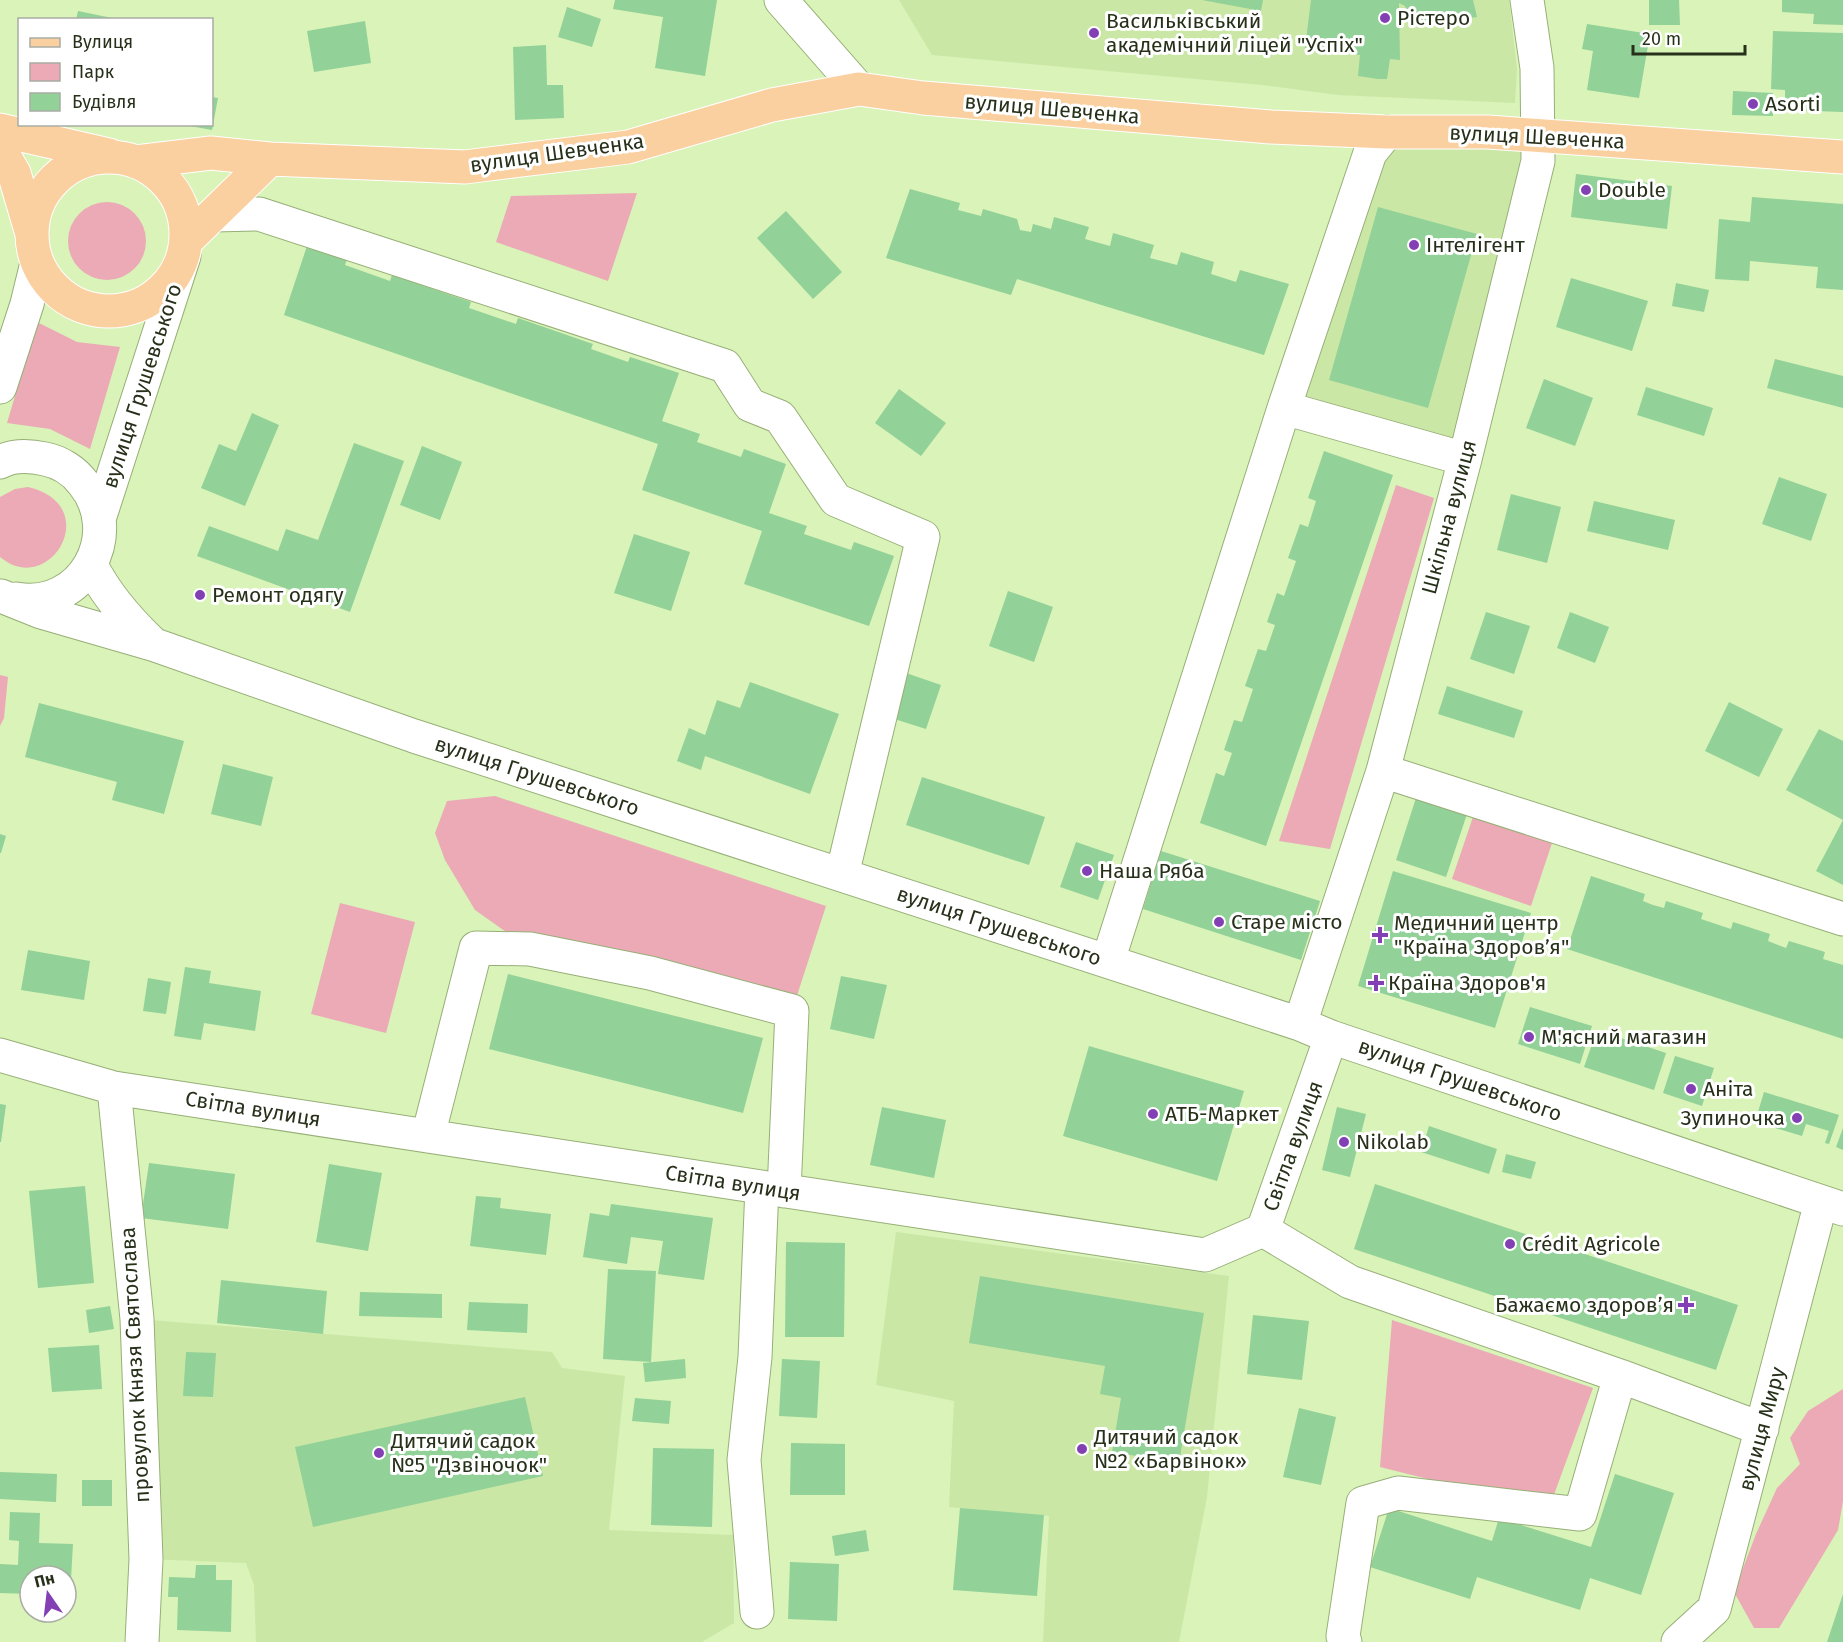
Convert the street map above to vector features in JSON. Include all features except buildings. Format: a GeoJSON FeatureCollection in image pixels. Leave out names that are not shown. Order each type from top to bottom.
{"type":"FeatureCollection","features":[{"type":"Feature","properties":{"kind":"main road","name":"вулиця Шевченка"},"geometry":{"type":"LineString","coordinates":[[0,130],[128,160],[211,153],[270,159],[465,167],[628,147],[772,105],[859,89],[923,98],[1271,128],[1388,132],[1488,132],[1843,156]]}},
{"type":"Feature","properties":{"kind":"main road"},"geometry":{"type":"LineString","coordinates":[[0,149],[14,173],[35,249],[52,285],[73,302],[99,310],[126,310],[151,299],[165,287],[171,280],[185,248],[214,215],[270,159]]}},
{"type":"Feature","properties":{"kind":"main road"},"geometry":{"type":"LineString","coordinates":[[35,249],[34,219],[39,203],[58,177],[87,160],[103,158],[128,160],[151,169],[164,180],[182,207],[186,223],[185,248]]}},
{"type":"Feature","properties":{"kind":"street"},"geometry":{"type":"LineString","coordinates":[[781,0],[859,89]]}},
{"type":"Feature","properties":{"kind":"street","name":"Шкільна вулиця"},"geometry":{"type":"LineString","coordinates":[[1300,1024],[1383,771],[1465,459],[1538,161],[1537,68],[1527,0]]}},
{"type":"Feature","properties":{"kind":"street"},"geometry":{"type":"LineString","coordinates":[[1108,961],[1284,408],[1371,153],[1388,132]]}},
{"type":"Feature","properties":{"kind":"street"},"geometry":{"type":"LineString","coordinates":[[214,215],[259,214],[725,366],[750,405],[780,417],[836,501],[923,537],[842,875]]}},
{"type":"Feature","properties":{"kind":"street","name":"вулиця Грушевського"},"geometry":{"type":"LineString","coordinates":[[155,645],[117,607],[101,585],[91,565],[99,541],[100,516],[185,248]]}},
{"type":"Feature","properties":{"kind":"street"},"geometry":{"type":"LineString","coordinates":[[0,387],[27,304],[35,249]]}},
{"type":"Feature","properties":{"kind":"street"},"geometry":{"type":"LineString","coordinates":[[1284,408],[1465,459]]}},
{"type":"Feature","properties":{"kind":"street"},"geometry":{"type":"LineString","coordinates":[[0,462],[29,456],[53,460],[75,473],[92,493],[100,516]]}},
{"type":"Feature","properties":{"kind":"street"},"geometry":{"type":"LineString","coordinates":[[1,596],[26,601],[52,597],[74,584],[91,565]]}},
{"type":"Feature","properties":{"kind":"street","name":"вулиця Грушевського"},"geometry":{"type":"LineString","coordinates":[[1,596],[41,612],[155,645],[414,736],[1300,1024],[1331,1037],[1832,1205]]}},
{"type":"Feature","properties":{"kind":"street"},"geometry":{"type":"LineString","coordinates":[[1383,771],[1843,919]]}},
{"type":"Feature","properties":{"kind":"street"},"geometry":{"type":"LineString","coordinates":[[428,1136],[476,948],[530,949],[650,973],[792,1011],[744,1460],[757,1612]]}},
{"type":"Feature","properties":{"kind":"street","name":"Світла вулиця"},"geometry":{"type":"LineString","coordinates":[[0,1054],[114,1088],[1205,1255],[1263,1230],[1331,1037]]}},
{"type":"Feature","properties":{"kind":"street","name":"провулок Князя Святослава"},"geometry":{"type":"LineString","coordinates":[[114,1088],[137,1318],[146,1559],[142,1642]]}},
{"type":"Feature","properties":{"kind":"street","name":"вулиця Миру"},"geometry":{"type":"LineString","coordinates":[[1678,1642],[1714,1609],[1762,1429],[1832,1205]]}},
{"type":"Feature","properties":{"kind":"street"},"geometry":{"type":"LineString","coordinates":[[1263,1230],[1350,1282],[1620,1376],[1762,1429]]}},
{"type":"Feature","properties":{"kind":"street"},"geometry":{"type":"LineString","coordinates":[[1345,1642],[1343,1636],[1363,1503],[1398,1492],[1580,1515],[1620,1376]]}},
{"type":"Feature","properties":{"kind":"shaded area"},"geometry":{"type":"Polygon","coordinates":[[[899,0],[1509,0],[1517,69],[1515,103],[1338,95],[1262,85],[932,55],[899,0]]]}},
{"type":"Feature","properties":{"kind":"shaded area"},"geometry":{"type":"Polygon","coordinates":[[[1387,132],[1537,136],[1465,459],[1284,408],[1387,132]]]}},
{"type":"Feature","properties":{"kind":"shaded area","name":"Дитячий садок №2 «Барвінок»"},"geometry":{"type":"Polygon","coordinates":[[[896,1232],[1229,1276],[1207,1497],[1179,1642],[1043,1642],[1049,1516],[949,1507],[954,1401],[876,1385],[896,1232]]]}},
{"type":"Feature","properties":{"kind":"shaded area","name":"Дитячий садок №5 \"Дзвіночок\""},"geometry":{"type":"Polygon","coordinates":[[[137,1319],[552,1352],[562,1368],[625,1376],[609,1530],[733,1535],[734,1623],[702,1642],[256,1642],[254,1585],[246,1563],[146,1559],[137,1319]]]}},
{"type":"Feature","properties":{"kind":"green space"},"geometry":{"type":"Polygon","coordinates":[[[637,193],[608,281],[496,242],[511,196],[637,193]]]}},
{"type":"Feature","properties":{"kind":"green space"},"geometry":{"type":"Polygon","coordinates":[[[107,202],[122,205],[135,213],[143,226],[146,241],[143,256],[135,269],[122,277],[107,280],[92,277],[79,269],[71,256],[68,241],[71,226],[79,213],[92,205],[107,202]]]}},
{"type":"Feature","properties":{"kind":"green space"},"geometry":{"type":"Polygon","coordinates":[[[37,322],[77,342],[120,347],[90,449],[50,429],[7,423],[37,322]]]}},
{"type":"Feature","properties":{"kind":"green space"},"geometry":{"type":"Polygon","coordinates":[[[1396,485],[1434,498],[1330,849],[1279,841],[1396,485]]]}},
{"type":"Feature","properties":{"kind":"green space"},"geometry":{"type":"Polygon","coordinates":[[[28,487],[51,497],[63,511],[66,528],[62,545],[51,558],[36,566],[19,567],[0,557],[0,497],[15,489],[28,487]]]}},
{"type":"Feature","properties":{"kind":"green space"},"geometry":{"type":"Polygon","coordinates":[[[0,675],[8,677],[4,718],[0,726],[0,675]]]}},
{"type":"Feature","properties":{"kind":"green space"},"geometry":{"type":"Polygon","coordinates":[[[495,796],[826,906],[792,1011],[530,949],[475,910],[445,860],[435,833],[447,801],[495,796]]]}},
{"type":"Feature","properties":{"kind":"green space"},"geometry":{"type":"Polygon","coordinates":[[[1473,817],[1552,843],[1531,906],[1452,879],[1473,817]]]}},
{"type":"Feature","properties":{"kind":"green space"},"geometry":{"type":"Polygon","coordinates":[[[340,903],[415,922],[386,1033],[311,1014],[340,903]]]}},
{"type":"Feature","properties":{"kind":"green space"},"geometry":{"type":"Polygon","coordinates":[[[1392,1320],[1593,1388],[1552,1500],[1452,1485],[1380,1467],[1392,1320]]]}},
{"type":"Feature","properties":{"kind":"green space"},"geometry":{"type":"Polygon","coordinates":[[[1843,1389],[1843,1501],[1838,1530],[1779,1628],[1754,1628],[1734,1592],[1756,1534],[1777,1488],[1800,1464],[1790,1438],[1808,1411],[1843,1389]]]}},
{"type":"Feature","properties":{"kind":"place","name":"Рістеро"},"geometry":{"type":"Point","coordinates":[1385,18]}},
{"type":"Feature","properties":{"kind":"place","name":"Васильківський академічний ліцей \"Успіх\""},"geometry":{"type":"Point","coordinates":[1094,33]}},
{"type":"Feature","properties":{"kind":"place","name":"Asorti"},"geometry":{"type":"Point","coordinates":[1753,104]}},
{"type":"Feature","properties":{"kind":"place","name":"Double"},"geometry":{"type":"Point","coordinates":[1586,190]}},
{"type":"Feature","properties":{"kind":"place","name":"Інтелігент"},"geometry":{"type":"Point","coordinates":[1414,245]}},
{"type":"Feature","properties":{"kind":"place","name":"Ремонт одягу"},"geometry":{"type":"Point","coordinates":[200,595]}},
{"type":"Feature","properties":{"kind":"place","name":"Наша Ряба"},"geometry":{"type":"Point","coordinates":[1087,871]}},
{"type":"Feature","properties":{"kind":"place","name":"Старе місто"},"geometry":{"type":"Point","coordinates":[1219,922]}},
{"type":"Feature","properties":{"kind":"place","name":"Медичний центр \"Країна Здоров’я\""},"geometry":{"type":"Point","coordinates":[1380,935]}},
{"type":"Feature","properties":{"kind":"place","name":"Країна Здоров'я"},"geometry":{"type":"Point","coordinates":[1376,983]}},
{"type":"Feature","properties":{"kind":"place","name":"М'ясний магазин"},"geometry":{"type":"Point","coordinates":[1529,1037]}},
{"type":"Feature","properties":{"kind":"place","name":"Аніта"},"geometry":{"type":"Point","coordinates":[1691,1089]}},
{"type":"Feature","properties":{"kind":"place","name":"АТБ-Маркет"},"geometry":{"type":"Point","coordinates":[1153,1114]}},
{"type":"Feature","properties":{"kind":"place","name":"Зупиночка"},"geometry":{"type":"Point","coordinates":[1797,1118]}},
{"type":"Feature","properties":{"kind":"place","name":"Nikolab"},"geometry":{"type":"Point","coordinates":[1344,1142]}},
{"type":"Feature","properties":{"kind":"place","name":"Crédit Agricole"},"geometry":{"type":"Point","coordinates":[1510,1244]}},
{"type":"Feature","properties":{"kind":"place","name":"Бажаємо здоровʼя"},"geometry":{"type":"Point","coordinates":[1686,1305]}},
{"type":"Feature","properties":{"kind":"place","name":"Дитячий садок №2 «Барвінок»"},"geometry":{"type":"Point","coordinates":[1082,1449]}},
{"type":"Feature","properties":{"kind":"place","name":"Дитячий садок №5 \"Дзвіночок\""},"geometry":{"type":"Point","coordinates":[379,1453]}}]}
